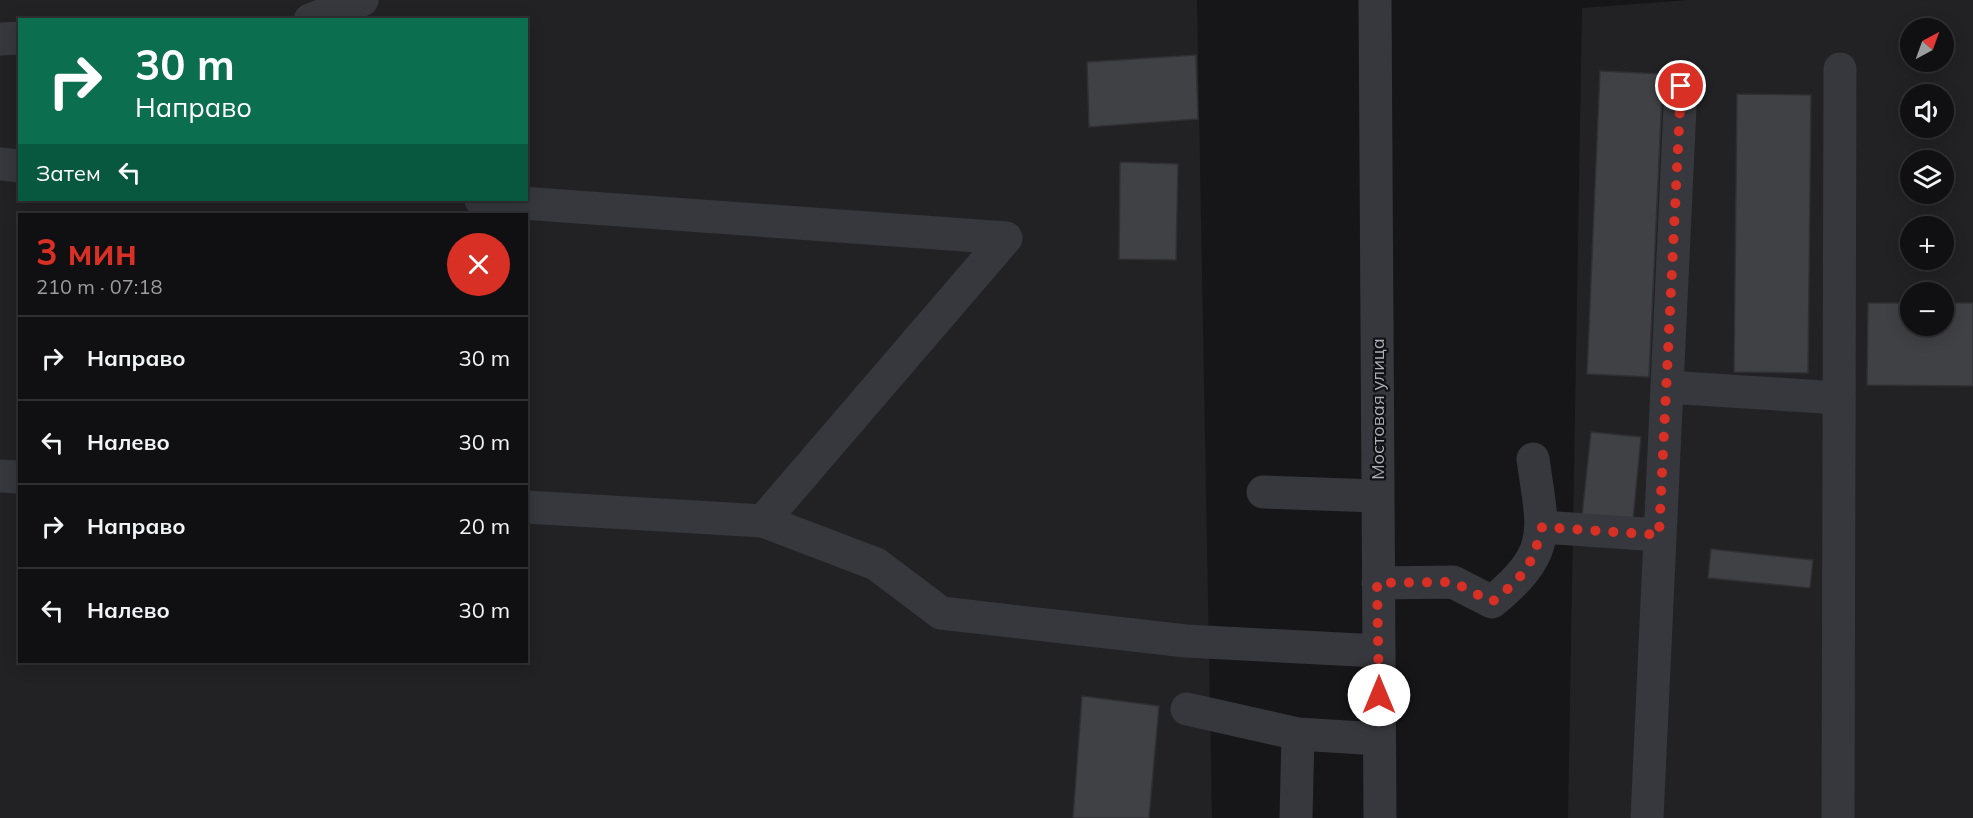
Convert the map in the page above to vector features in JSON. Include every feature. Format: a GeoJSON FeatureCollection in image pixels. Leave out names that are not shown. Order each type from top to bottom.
{"type":"FeatureCollection","features":[{"type":"Feature","properties":{"kind":"street"},"geometry":{"type":"LineString","coordinates":[[315,18],[362,0]]}},
{"type":"Feature","properties":{"kind":"street","name":"Мостовая улица"},"geometry":{"type":"LineString","coordinates":[[1375,0],[1380,818]]}},
{"type":"Feature","properties":{"kind":"street"},"geometry":{"type":"LineString","coordinates":[[0,39],[18,38]]}},
{"type":"Feature","properties":{"kind":"street"},"geometry":{"type":"LineString","coordinates":[[1838,818],[1840,69]]}},
{"type":"Feature","properties":{"kind":"street"},"geometry":{"type":"LineString","coordinates":[[1647,818],[1681,86]]}},
{"type":"Feature","properties":{"kind":"street"},"geometry":{"type":"LineString","coordinates":[[0,164],[18,166]]}},
{"type":"Feature","properties":{"kind":"street"},"geometry":{"type":"LineString","coordinates":[[495,201],[1006,238],[763,521]]}},
{"type":"Feature","properties":{"kind":"street"},"geometry":{"type":"LineString","coordinates":[[1667,387],[1839,398]]}},
{"type":"Feature","properties":{"kind":"street"},"geometry":{"type":"LineString","coordinates":[[1377,583],[1453,582],[1492,602],[1519,580],[1534,558],[1542,527],[1533,459]]}},
{"type":"Feature","properties":{"kind":"street"},"geometry":{"type":"LineString","coordinates":[[0,476],[18,477]]}},
{"type":"Feature","properties":{"kind":"street"},"geometry":{"type":"LineString","coordinates":[[1263,492],[1377,496]]}},
{"type":"Feature","properties":{"kind":"street"},"geometry":{"type":"LineString","coordinates":[[528,507],[763,521],[876,564],[941,613],[1186,641],[1378,651]]}},
{"type":"Feature","properties":{"kind":"street"},"geometry":{"type":"LineString","coordinates":[[1542,527],[1659,535]]}},
{"type":"Feature","properties":{"kind":"street"},"geometry":{"type":"LineString","coordinates":[[1187,709],[1298,734],[1379,739]]}},
{"type":"Feature","properties":{"kind":"street"},"geometry":{"type":"LineString","coordinates":[[1296,818],[1298,734]]}},
{"type":"Feature","properties":{"kind":"shaded area"},"geometry":{"type":"Polygon","coordinates":[[[0,0],[1197,0],[1212,818],[0,818],[0,0]]]}},
{"type":"Feature","properties":{"kind":"shaded area"},"geometry":{"type":"Polygon","coordinates":[[[1689,0],[1973,0],[1973,818],[1568,818],[1582,8],[1689,0]]]}},
{"type":"Feature","properties":{"kind":"building"},"geometry":{"type":"Polygon","coordinates":[[[1196,55],[1198,119],[1089,127],[1087,62],[1196,55]]]}},
{"type":"Feature","properties":{"kind":"building"},"geometry":{"type":"Polygon","coordinates":[[[1600,71],[1663,74],[1649,377],[1587,374],[1600,71]]]}},
{"type":"Feature","properties":{"kind":"building"},"geometry":{"type":"Polygon","coordinates":[[[1737,94],[1811,95],[1808,373],[1734,372],[1737,94]]]}},
{"type":"Feature","properties":{"kind":"building"},"geometry":{"type":"Polygon","coordinates":[[[1120,162],[1178,164],[1176,260],[1119,259],[1120,162]]]}},
{"type":"Feature","properties":{"kind":"building"},"geometry":{"type":"Polygon","coordinates":[[[1868,303],[1900,303],[1900,336],[1954,336],[1954,303],[1973,303],[1973,386],[1867,385],[1868,303]]]}},
{"type":"Feature","properties":{"kind":"building"},"geometry":{"type":"Polygon","coordinates":[[[1591,432],[1641,437],[1632,530],[1581,525],[1591,432]]]}},
{"type":"Feature","properties":{"kind":"building"},"geometry":{"type":"Polygon","coordinates":[[[1711,549],[1813,560],[1810,588],[1708,578],[1711,549]]]}},
{"type":"Feature","properties":{"kind":"building"},"geometry":{"type":"Polygon","coordinates":[[[1082,696],[1159,706],[1149,818],[1073,818],[1082,696]]]}},
{"type":"Feature","properties":{"kind":"route"},"geometry":{"type":"LineString","coordinates":[[1379,695],[1377,583],[1453,582],[1492,602],[1519,580],[1534,558],[1542,527],[1659,535],[1681,86]]}}]}
